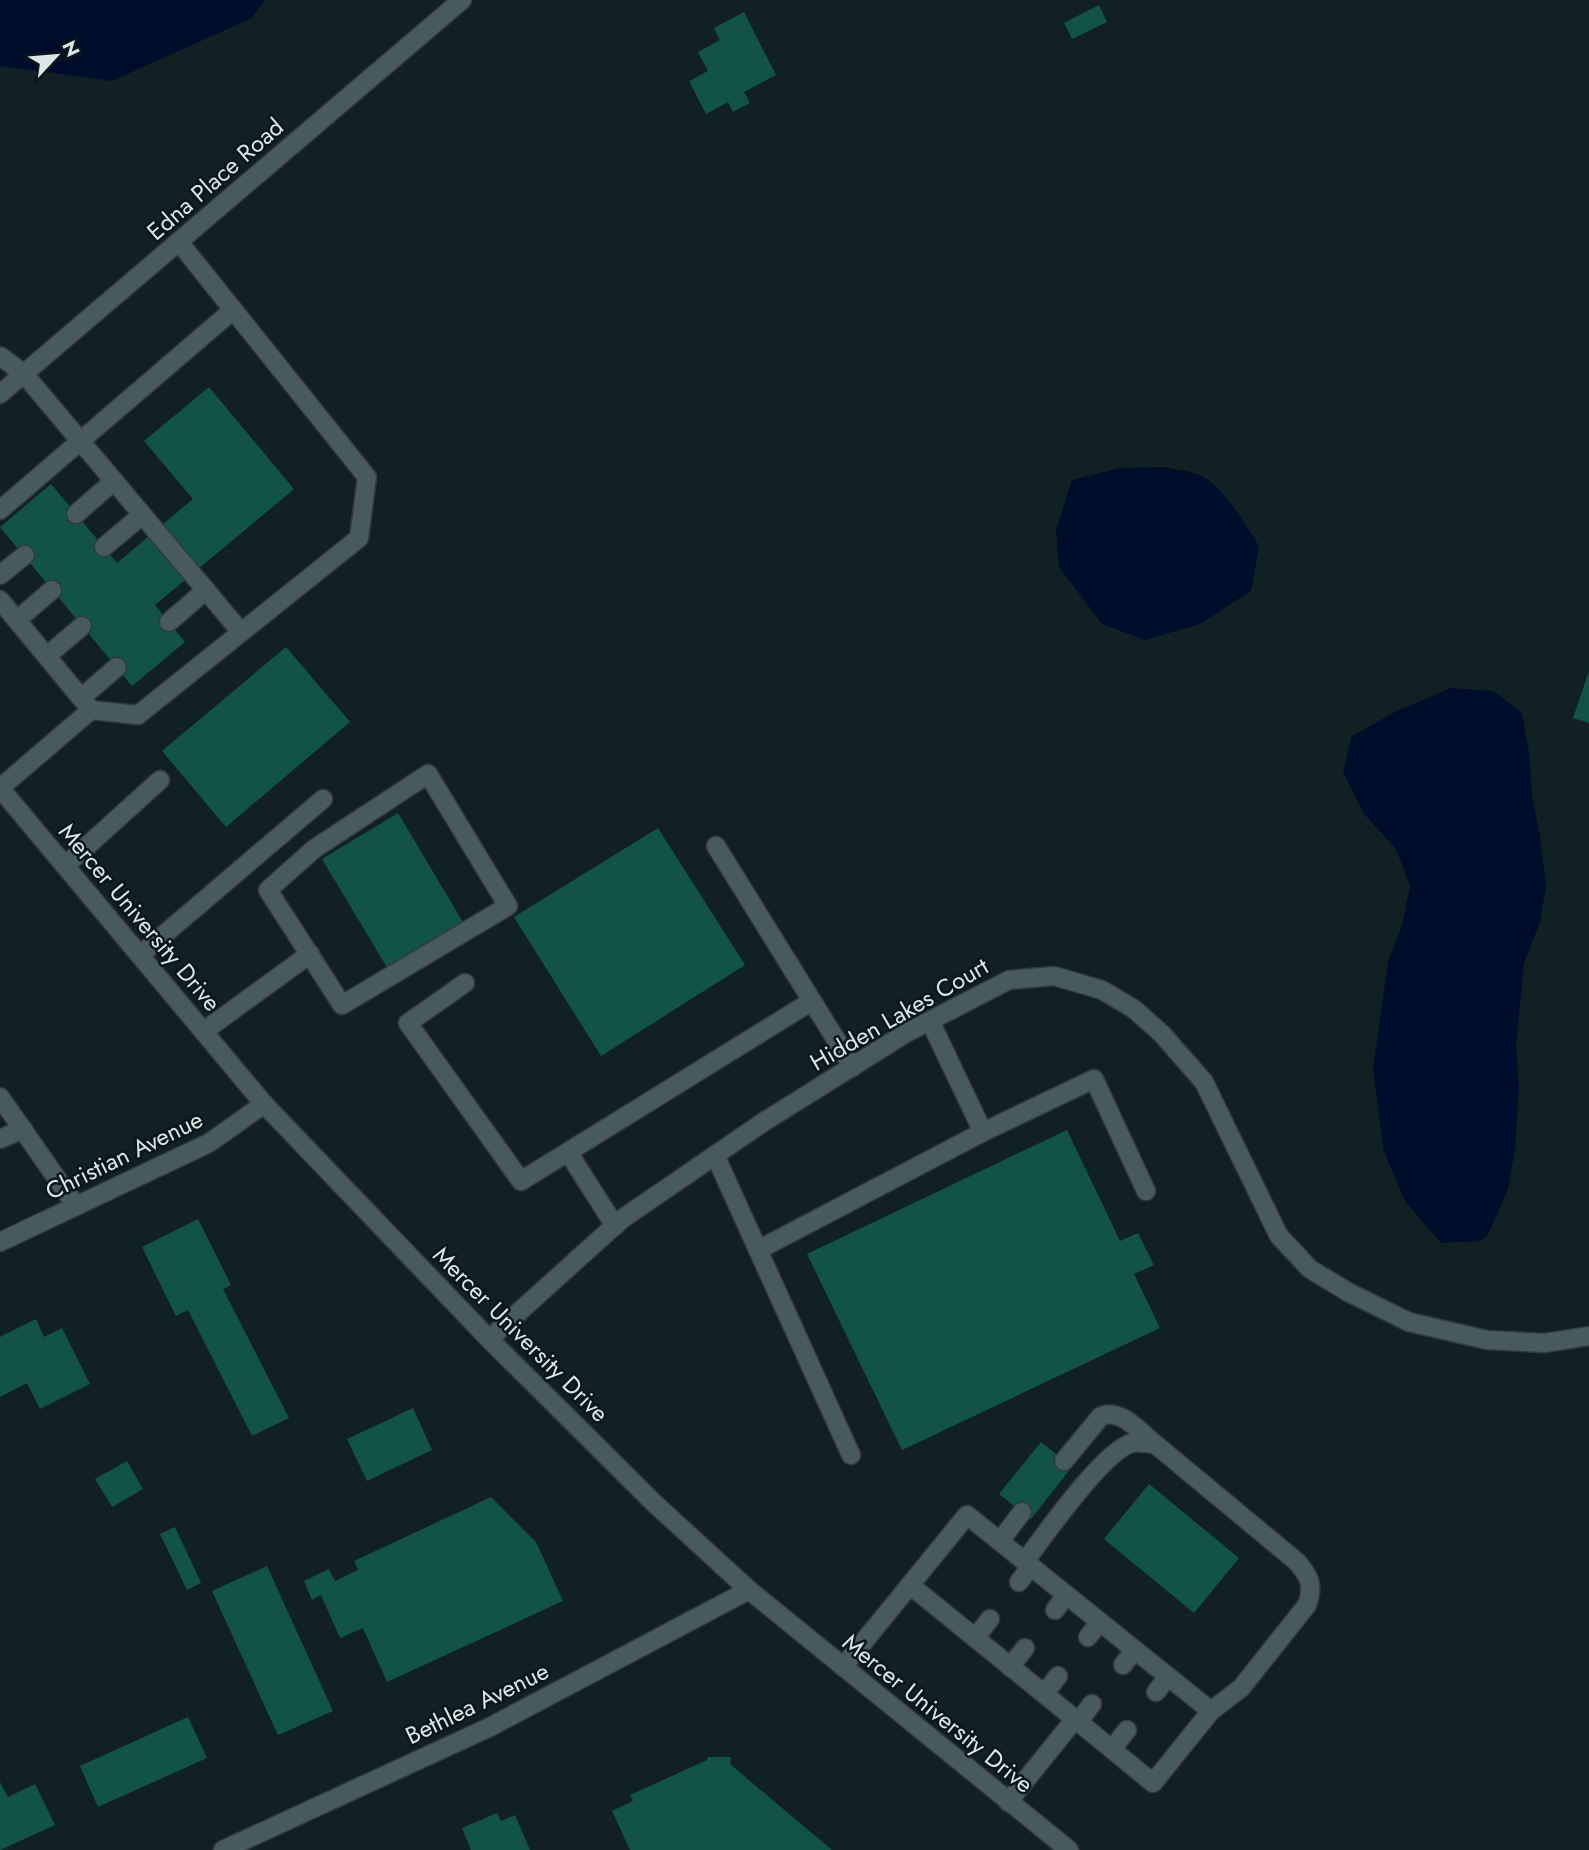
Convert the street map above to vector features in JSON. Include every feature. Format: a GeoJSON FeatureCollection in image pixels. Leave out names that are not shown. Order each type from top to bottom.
{"type":"FeatureCollection","features":[{"type":"Feature","properties":{"kind":"street","name":"Edna Place Road"},"geometry":{"type":"LineString","coordinates":[[0,394],[462,0]]}},
{"type":"Feature","properties":{"kind":"street"},"geometry":{"type":"LineString","coordinates":[[0,600],[86,704],[138,715],[359,538],[367,477],[179,242]]}},
{"type":"Feature","properties":{"kind":"street"},"geometry":{"type":"LineString","coordinates":[[0,510],[233,310]]}},
{"type":"Feature","properties":{"kind":"street"},"geometry":{"type":"LineString","coordinates":[[0,356],[24,374],[241,632]]}},
{"type":"Feature","properties":{"kind":"street"},"geometry":{"type":"LineString","coordinates":[[76,514],[114,481]]}},
{"type":"Feature","properties":{"kind":"street"},"geometry":{"type":"LineString","coordinates":[[104,547],[142,514]]}},
{"type":"Feature","properties":{"kind":"street"},"geometry":{"type":"LineString","coordinates":[[0,575],[25,555]]}},
{"type":"Feature","properties":{"kind":"street"},"geometry":{"type":"LineString","coordinates":[[17,620],[52,590]]}},
{"type":"Feature","properties":{"kind":"street"},"geometry":{"type":"LineString","coordinates":[[169,622],[205,590]]}},
{"type":"Feature","properties":{"kind":"street"},"geometry":{"type":"LineString","coordinates":[[47,656],[82,626]]}},
{"type":"Feature","properties":{"kind":"street"},"geometry":{"type":"LineString","coordinates":[[0,788],[86,704],[117,667]]}},
{"type":"Feature","properties":{"kind":"street"},"geometry":{"type":"LineString","coordinates":[[428,774],[508,906],[342,1005],[310,954],[268,890],[314,849],[428,774]]}},
{"type":"Feature","properties":{"kind":"street"},"geometry":{"type":"LineString","coordinates":[[65,866],[160,780]]}},
{"type":"Feature","properties":{"kind":"street","name":"Mercer University Drive"},"geometry":{"type":"LineString","coordinates":[[0,788],[264,1104],[489,1339],[654,1503],[749,1590],[1069,1850]]}},
{"type":"Feature","properties":{"kind":"street"},"geometry":{"type":"LineString","coordinates":[[140,956],[323,799]]}},
{"type":"Feature","properties":{"kind":"street"},"geometry":{"type":"LineString","coordinates":[[716,846],[852,1066]]}},
{"type":"Feature","properties":{"kind":"street"},"geometry":{"type":"LineString","coordinates":[[204,1031],[310,954]]}},
{"type":"Feature","properties":{"kind":"street","name":"Hidden Lakes Court"},"geometry":{"type":"LineString","coordinates":[[489,1339],[615,1226],[765,1121],[852,1066],[1009,980],[1054,976],[1102,990],[1134,1009],[1162,1034],[1203,1082],[1279,1236],[1310,1269],[1348,1292],[1409,1322],[1487,1340],[1545,1343],[1589,1336]]}},
{"type":"Feature","properties":{"kind":"street"},"geometry":{"type":"LineString","coordinates":[[465,983],[408,1023],[521,1181],[812,1001]]}},
{"type":"Feature","properties":{"kind":"street"},"geometry":{"type":"LineString","coordinates":[[930,1021],[983,1132]]}},
{"type":"Feature","properties":{"kind":"street"},"geometry":{"type":"LineString","coordinates":[[758,1250],[983,1132],[1094,1079],[1146,1191]]}},
{"type":"Feature","properties":{"kind":"street"},"geometry":{"type":"LineString","coordinates":[[0,1097],[76,1206]]}},
{"type":"Feature","properties":{"kind":"street","name":"Christian Avenue"},"geometry":{"type":"LineString","coordinates":[[0,1242],[209,1143],[264,1104]]}},
{"type":"Feature","properties":{"kind":"street"},"geometry":{"type":"LineString","coordinates":[[0,1139],[23,1129]]}},
{"type":"Feature","properties":{"kind":"street"},"geometry":{"type":"LineString","coordinates":[[568,1152],[615,1226]]}},
{"type":"Feature","properties":{"kind":"street"},"geometry":{"type":"LineString","coordinates":[[715,1155],[852,1455]]}},
{"type":"Feature","properties":{"kind":"street"},"geometry":{"type":"LineString","coordinates":[[910,1585],[1153,1783],[1211,1711],[1241,1688],[1307,1605],[1312,1592],[1308,1574],[1296,1561],[1119,1415],[1109,1413],[1101,1416],[1064,1461]]}},
{"type":"Feature","properties":{"kind":"street"},"geometry":{"type":"LineString","coordinates":[[1020,1582],[1028,1564],[1095,1473],[1118,1451],[1133,1443],[1154,1444]]}},
{"type":"Feature","properties":{"kind":"street"},"geometry":{"type":"LineString","coordinates":[[1000,1541],[1022,1512]]}},
{"type":"Feature","properties":{"kind":"street"},"geometry":{"type":"LineString","coordinates":[[843,1667],[967,1515],[1211,1711]]}},
{"type":"Feature","properties":{"kind":"street","name":"Bethlea Avenue"},"geometry":{"type":"LineString","coordinates":[[223,1850],[489,1727],[749,1590]]}},
{"type":"Feature","properties":{"kind":"street"},"geometry":{"type":"LineString","coordinates":[[1055,1610],[1066,1595]]}},
{"type":"Feature","properties":{"kind":"street"},"geometry":{"type":"LineString","coordinates":[[975,1637],[990,1619]]}},
{"type":"Feature","properties":{"kind":"street"},"geometry":{"type":"LineString","coordinates":[[1088,1637],[1100,1622]]}},
{"type":"Feature","properties":{"kind":"street"},"geometry":{"type":"LineString","coordinates":[[1010,1667],[1025,1648]]}},
{"type":"Feature","properties":{"kind":"street"},"geometry":{"type":"LineString","coordinates":[[1123,1665],[1134,1650]]}},
{"type":"Feature","properties":{"kind":"street"},"geometry":{"type":"LineString","coordinates":[[1044,1694],[1058,1676]]}},
{"type":"Feature","properties":{"kind":"street"},"geometry":{"type":"LineString","coordinates":[[1156,1692],[1168,1677]]}},
{"type":"Feature","properties":{"kind":"street"},"geometry":{"type":"LineString","coordinates":[[1008,1802],[1092,1704]]}},
{"type":"Feature","properties":{"kind":"street"},"geometry":{"type":"LineString","coordinates":[[1112,1749],[1127,1730]]}},
{"type":"Feature","properties":{"kind":"water"},"geometry":{"type":"Polygon","coordinates":[[[0,0],[265,0],[252,18],[112,81],[0,66],[0,0]]]}},
{"type":"Feature","properties":{"kind":"water"},"geometry":{"type":"Polygon","coordinates":[[[1164,467],[1197,474],[1215,486],[1232,505],[1259,546],[1251,591],[1200,624],[1145,640],[1102,624],[1059,567],[1056,530],[1072,480],[1120,468],[1164,467]]]}},
{"type":"Feature","properties":{"kind":"water"},"geometry":{"type":"Polygon","coordinates":[[[1451,688],[1493,691],[1522,713],[1546,886],[1540,922],[1524,963],[1516,1045],[1519,1086],[1515,1150],[1508,1189],[1488,1235],[1481,1241],[1441,1243],[1405,1201],[1384,1152],[1373,1069],[1388,962],[1402,925],[1410,886],[1396,849],[1364,814],[1343,772],[1352,736],[1395,712],[1451,688]]]}},
{"type":"Feature","properties":{"kind":"building"},"geometry":{"type":"Polygon","coordinates":[[[1099,5],[1107,22],[1072,39],[1064,23],[1099,5]]]}},
{"type":"Feature","properties":{"kind":"building"},"geometry":{"type":"Polygon","coordinates":[[[744,12],[776,75],[744,92],[750,103],[733,112],[728,102],[706,114],[689,81],[708,71],[698,52],[720,40],[714,28],[744,12]]]}},
{"type":"Feature","properties":{"kind":"building"},"geometry":{"type":"Polygon","coordinates":[[[209,387],[294,489],[155,605],[185,642],[132,686],[0,527],[51,484],[117,563],[193,499],[144,441],[209,387]]]}},
{"type":"Feature","properties":{"kind":"building"},"geometry":{"type":"Polygon","coordinates":[[[286,647],[350,722],[226,827],[162,751],[286,647]]]}},
{"type":"Feature","properties":{"kind":"building"},"geometry":{"type":"Polygon","coordinates":[[[1589,671],[1589,723],[1573,718],[1589,671]]]}},
{"type":"Feature","properties":{"kind":"building"},"geometry":{"type":"Polygon","coordinates":[[[398,813],[464,924],[388,969],[322,859],[398,813]]]}},
{"type":"Feature","properties":{"kind":"building"},"geometry":{"type":"Polygon","coordinates":[[[658,828],[745,965],[601,1056],[514,917],[658,828]]]}},
{"type":"Feature","properties":{"kind":"building"},"geometry":{"type":"Polygon","coordinates":[[[1067,1130],[1120,1241],[1138,1233],[1154,1265],[1134,1274],[1160,1328],[902,1450],[807,1254],[1067,1130]]]}},
{"type":"Feature","properties":{"kind":"building"},"geometry":{"type":"Polygon","coordinates":[[[198,1219],[231,1285],[223,1289],[289,1418],[252,1436],[188,1310],[176,1316],[142,1247],[198,1219]]]}},
{"type":"Feature","properties":{"kind":"building"},"geometry":{"type":"Polygon","coordinates":[[[36,1319],[44,1337],[62,1328],[90,1384],[40,1409],[27,1383],[0,1397],[0,1337],[36,1319]]]}},
{"type":"Feature","properties":{"kind":"building"},"geometry":{"type":"Polygon","coordinates":[[[413,1408],[432,1450],[367,1481],[347,1439],[413,1408]]]}},
{"type":"Feature","properties":{"kind":"building"},"geometry":{"type":"Polygon","coordinates":[[[1041,1442],[1072,1467],[1031,1519],[999,1494],[1041,1442]]]}},
{"type":"Feature","properties":{"kind":"building"},"geometry":{"type":"Polygon","coordinates":[[[127,1461],[143,1489],[112,1507],[95,1479],[127,1461]]]}},
{"type":"Feature","properties":{"kind":"building"},"geometry":{"type":"Polygon","coordinates":[[[1149,1484],[1239,1558],[1194,1613],[1104,1539],[1149,1484]]]}},
{"type":"Feature","properties":{"kind":"building"},"geometry":{"type":"Polygon","coordinates":[[[491,1497],[536,1542],[563,1601],[387,1682],[363,1628],[340,1638],[321,1595],[312,1600],[304,1581],[329,1569],[335,1581],[358,1570],[354,1561],[491,1497]]]}},
{"type":"Feature","properties":{"kind":"building"},"geometry":{"type":"Polygon","coordinates":[[[175,1527],[201,1583],[187,1590],[160,1534],[175,1527]]]}},
{"type":"Feature","properties":{"kind":"building"},"geometry":{"type":"Polygon","coordinates":[[[267,1566],[333,1711],[278,1735],[212,1591],[267,1566]]]}},
{"type":"Feature","properties":{"kind":"building"},"geometry":{"type":"Polygon","coordinates":[[[188,1717],[207,1758],[98,1807],[80,1766],[188,1717]]]}},
{"type":"Feature","properties":{"kind":"building"},"geometry":{"type":"Polygon","coordinates":[[[708,1757],[731,1757],[730,1764],[832,1850],[630,1850],[612,1811],[633,1801],[630,1795],[707,1760],[708,1757]]]}},
{"type":"Feature","properties":{"kind":"building"},"geometry":{"type":"Polygon","coordinates":[[[0,1782],[8,1797],[35,1784],[55,1825],[0,1850],[0,1782]]]}},
{"type":"Feature","properties":{"kind":"building"},"geometry":{"type":"Polygon","coordinates":[[[497,1813],[501,1821],[515,1815],[530,1850],[471,1850],[462,1828],[497,1813]]]}}]}
